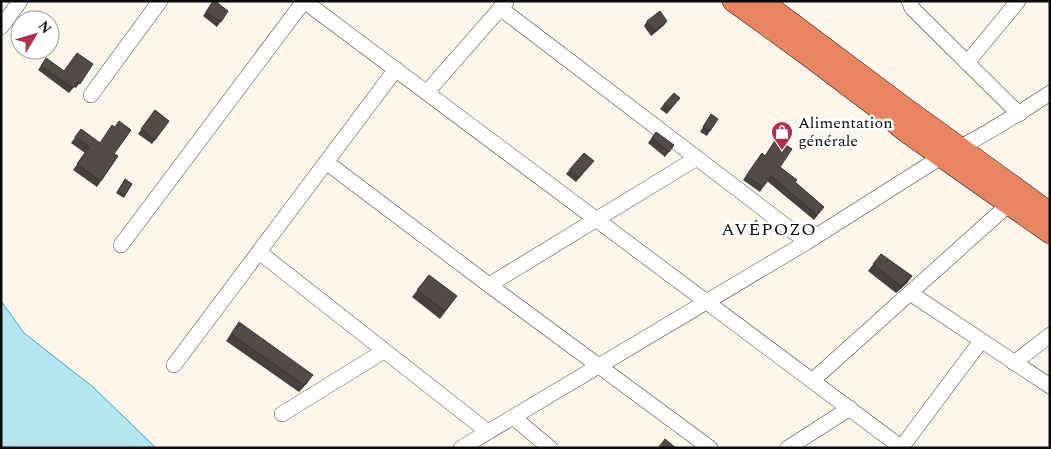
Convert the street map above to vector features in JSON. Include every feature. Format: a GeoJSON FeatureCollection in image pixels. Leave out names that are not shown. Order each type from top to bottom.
{"type":"FeatureCollection","features":[{"type":"Feature","properties":{"kind":"highway"},"geometry":{"type":"LineString","coordinates":[[733,1],[875,106],[904,131],[1050,233]]}},
{"type":"Feature","properties":{"kind":"highway"},"geometry":{"type":"LineString","coordinates":[[762,1],[905,108],[1048,210]]}},
{"type":"Feature","properties":{"kind":"street"},"geometry":{"type":"LineString","coordinates":[[1,27],[20,1]]}},
{"type":"Feature","properties":{"kind":"street"},"geometry":{"type":"LineString","coordinates":[[91,95],[160,1]]}},
{"type":"Feature","properties":{"kind":"street"},"geometry":{"type":"LineString","coordinates":[[121,245],[304,1],[595,219],[708,301],[901,448],[981,341]]}},
{"type":"Feature","properties":{"kind":"street"},"geometry":{"type":"LineString","coordinates":[[909,1],[912,8],[1019,114]]}},
{"type":"Feature","properties":{"kind":"street"},"geometry":{"type":"LineString","coordinates":[[968,63],[1018,1]]}},
{"type":"Feature","properties":{"kind":"street"},"geometry":{"type":"LineString","coordinates":[[427,92],[503,5],[807,242]]}},
{"type":"Feature","properties":{"kind":"street"},"geometry":{"type":"LineString","coordinates":[[174,365],[396,70]]}},
{"type":"Feature","properties":{"kind":"street"},"geometry":{"type":"LineString","coordinates":[[462,448],[807,242],[941,157],[961,148],[1019,114],[1050,93]]}},
{"type":"Feature","properties":{"kind":"street"},"geometry":{"type":"LineString","coordinates":[[489,285],[697,158]]}},
{"type":"Feature","properties":{"kind":"street"},"geometry":{"type":"LineString","coordinates":[[326,162],[710,448]]}},
{"type":"Feature","properties":{"kind":"street"},"geometry":{"type":"LineString","coordinates":[[813,380],[1008,205]]}},
{"type":"Feature","properties":{"kind":"street"},"geometry":{"type":"LineString","coordinates":[[259,252],[488,432]]}},
{"type":"Feature","properties":{"kind":"street"},"geometry":{"type":"LineString","coordinates":[[910,293],[1050,386]]}},
{"type":"Feature","properties":{"kind":"street"},"geometry":{"type":"LineString","coordinates":[[1014,363],[1050,335]]}},
{"type":"Feature","properties":{"kind":"street"},"geometry":{"type":"LineString","coordinates":[[282,414],[384,351]]}},
{"type":"Feature","properties":{"kind":"street"},"geometry":{"type":"LineString","coordinates":[[788,448],[850,408]]}},
{"type":"Feature","properties":{"kind":"street"},"geometry":{"type":"LineString","coordinates":[[513,417],[550,448]]}},
{"type":"Feature","properties":{"kind":"water"},"geometry":{"type":"Polygon","coordinates":[[[1,301],[24,333],[93,387],[156,448],[1,448],[1,301]]]}},
{"type":"Feature","properties":{"kind":"building"},"geometry":{"type":"Polygon","coordinates":[[[213,1],[228,11],[221,22],[206,12],[213,1]]]}},
{"type":"Feature","properties":{"kind":"building"},"geometry":{"type":"Polygon","coordinates":[[[660,11],[667,21],[655,31],[647,21],[660,11]]]}},
{"type":"Feature","properties":{"kind":"building"},"geometry":{"type":"Polygon","coordinates":[[[77,53],[93,64],[80,84],[77,82],[73,88],[41,66],[45,60],[49,60],[64,71],[77,53]]]}},
{"type":"Feature","properties":{"kind":"building"},"geometry":{"type":"Polygon","coordinates":[[[674,93],[680,98],[670,109],[664,104],[674,93]]]}},
{"type":"Feature","properties":{"kind":"building"},"geometry":{"type":"Polygon","coordinates":[[[155,110],[169,121],[155,140],[141,129],[155,110]]]}},
{"type":"Feature","properties":{"kind":"building"},"geometry":{"type":"Polygon","coordinates":[[[711,114],[718,119],[710,131],[703,127],[711,114]]]}},
{"type":"Feature","properties":{"kind":"building"},"geometry":{"type":"Polygon","coordinates":[[[119,121],[131,130],[114,154],[118,156],[101,181],[77,164],[89,147],[75,137],[81,129],[100,143],[112,125],[115,127],[119,121]]]}},
{"type":"Feature","properties":{"kind":"building"},"geometry":{"type":"Polygon","coordinates":[[[656,132],[674,145],[669,152],[652,138],[656,132]]]}},
{"type":"Feature","properties":{"kind":"building"},"geometry":{"type":"Polygon","coordinates":[[[776,139],[792,149],[780,167],[797,180],[795,182],[824,207],[817,215],[771,176],[763,187],[746,176],[762,153],[765,156],[776,139]]]}},
{"type":"Feature","properties":{"kind":"building"},"geometry":{"type":"Polygon","coordinates":[[[584,153],[594,161],[579,177],[570,169],[584,153]]]}},
{"type":"Feature","properties":{"kind":"building"},"geometry":{"type":"Polygon","coordinates":[[[125,179],[132,184],[125,195],[118,191],[125,179]]]}},
{"type":"Feature","properties":{"kind":"building"},"geometry":{"type":"Polygon","coordinates":[[[881,254],[912,276],[901,286],[873,264],[881,254]]]}},
{"type":"Feature","properties":{"kind":"building"},"geometry":{"type":"Polygon","coordinates":[[[429,275],[457,296],[445,311],[417,290],[429,275]]]}},
{"type":"Feature","properties":{"kind":"building"},"geometry":{"type":"Polygon","coordinates":[[[239,322],[313,375],[304,385],[231,334],[239,322]]]}},
{"type":"Feature","properties":{"kind":"building"},"geometry":{"type":"Polygon","coordinates":[[[665,439],[676,448],[658,448],[665,439]]]}},
{"type":"Feature","properties":{"kind":"place","name":"Alimentation générale"},"geometry":{"type":"Point","coordinates":[782,151]}},
{"type":"Feature","properties":{"kind":"district","name":"AVÉPOZO"},"geometry":{"type":"Point","coordinates":[769,229]}}]}
